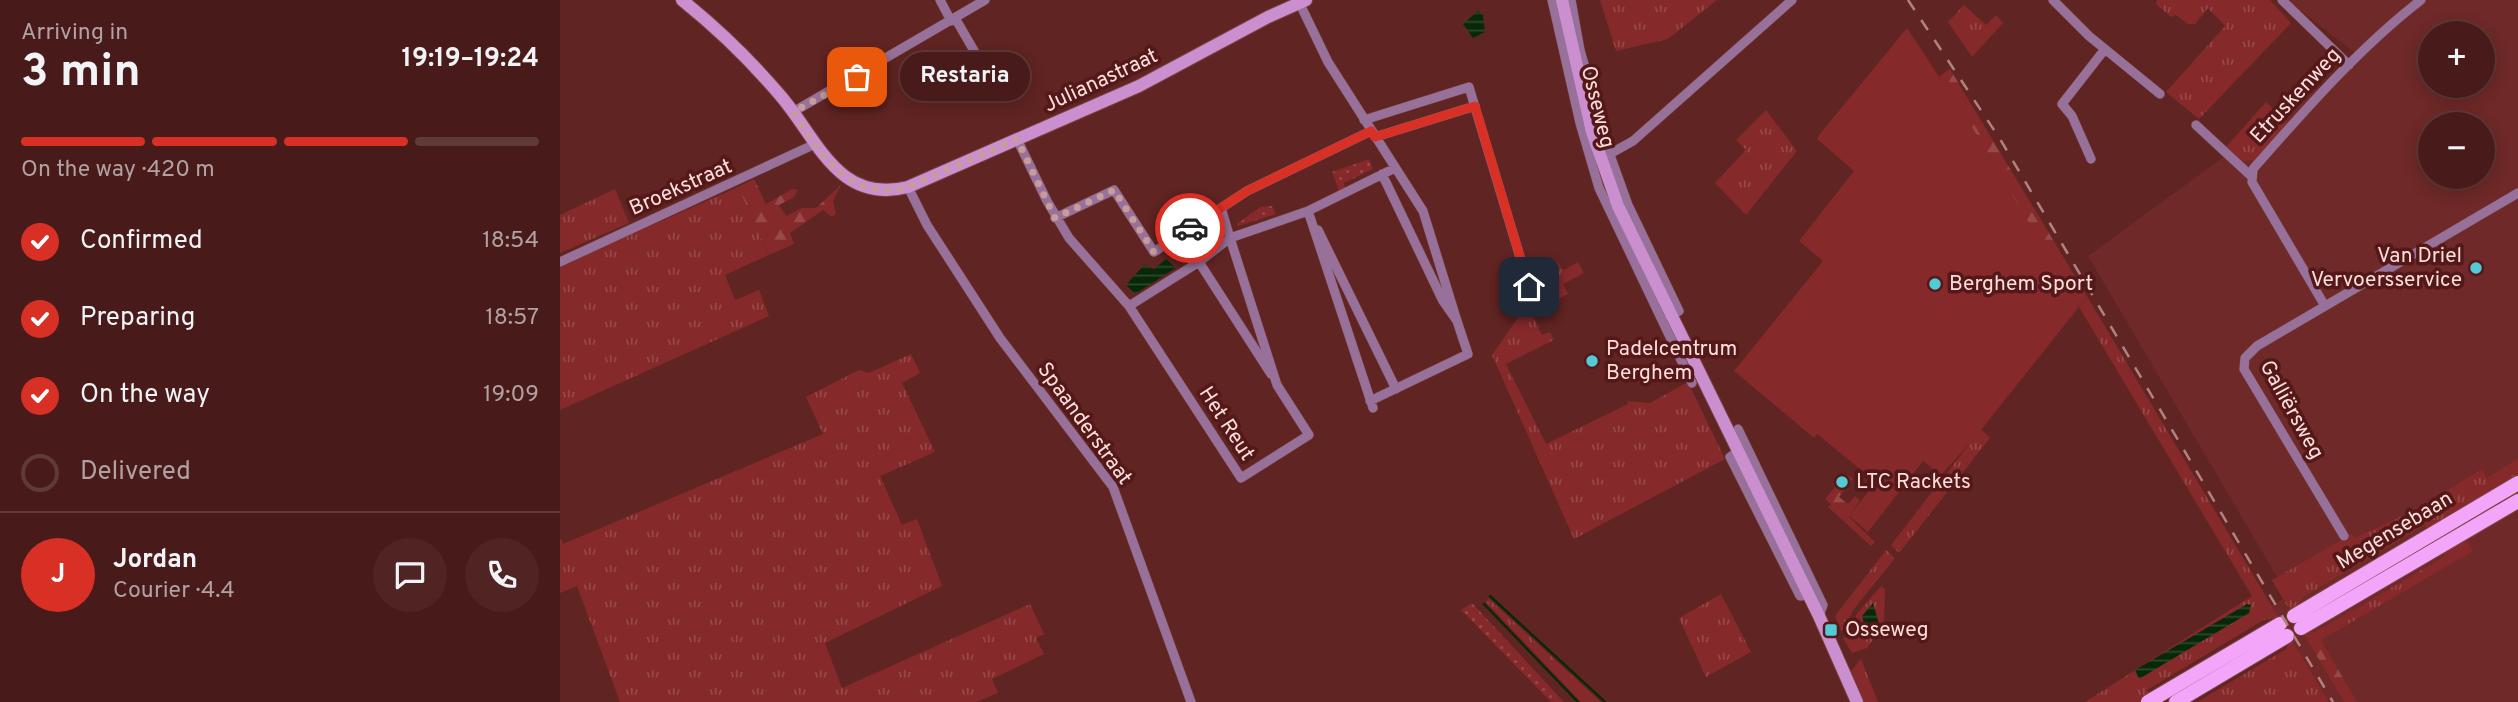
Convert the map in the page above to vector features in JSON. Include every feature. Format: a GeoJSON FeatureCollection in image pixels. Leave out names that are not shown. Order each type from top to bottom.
{"type":"FeatureCollection","features":[{"type":"Feature","properties":{"kind":"main road","name":"Megensebaan"},"geometry":{"type":"LineString","coordinates":[[2518,483],[2298,622],[2518,501]]}},
{"type":"Feature","properties":{"kind":"main road"},"geometry":{"type":"LineString","coordinates":[[2148,702],[2283,630],[2176,702]]}},
{"type":"Feature","properties":{"kind":"street"},"geometry":{"type":"LineString","coordinates":[[682,0],[714,26],[793,112],[815,144],[840,172],[860,185],[881,191],[908,187]]}},
{"type":"Feature","properties":{"kind":"street"},"geometry":{"type":"LineString","coordinates":[[940,0],[987,73]]}},
{"type":"Feature","properties":{"kind":"street"},"geometry":{"type":"LineString","coordinates":[[793,112],[985,0]]}},
{"type":"Feature","properties":{"kind":"street","name":"Osseweg"},"geometry":{"type":"LineString","coordinates":[[1552,0],[1597,184],[1691,370],[1741,449],[1823,605],[1819,616]]}},
{"type":"Feature","properties":{"kind":"street","name":"Osseweg"},"geometry":{"type":"LineString","coordinates":[[1562,0],[1605,156],[1674,314],[1691,370],[1692,383]]}},
{"type":"Feature","properties":{"kind":"street","name":"Osseweg"},"geometry":{"type":"LineString","coordinates":[[1571,0],[1605,156]]}},
{"type":"Feature","properties":{"kind":"street"},"geometry":{"type":"LineString","coordinates":[[1605,156],[1633,141],[1792,0]]}},
{"type":"Feature","properties":{"kind":"street"},"geometry":{"type":"LineString","coordinates":[[2053,0],[2105,49],[2160,94]]}},
{"type":"Feature","properties":{"kind":"street"},"geometry":{"type":"LineString","coordinates":[[2282,0],[2349,65]]}},
{"type":"Feature","properties":{"kind":"street","name":"Etruskenweg"},"geometry":{"type":"LineString","coordinates":[[2325,306],[2251,176],[2262,159],[2349,65],[2396,19],[2421,0]]}},
{"type":"Feature","properties":{"kind":"street"},"geometry":{"type":"LineString","coordinates":[[1299,1],[1328,62],[1423,211],[1468,354],[1396,388],[1372,404],[1318,246],[1313,223]]}},
{"type":"Feature","properties":{"kind":"street","name":"Julianastraat"},"geometry":{"type":"LineString","coordinates":[[908,187],[1139,86],[1299,1]]}},
{"type":"Feature","properties":{"kind":"street"},"geometry":{"type":"LineString","coordinates":[[2091,159],[2071,116],[2062,104],[2105,49]]}},
{"type":"Feature","properties":{"kind":"street"},"geometry":{"type":"LineString","coordinates":[[1364,120],[1469,87],[1529,287]]}},
{"type":"Feature","properties":{"kind":"street"},"geometry":{"type":"LineString","coordinates":[[1055,218],[1114,190],[1154,252],[1247,191],[1373,134],[1475,106]]}},
{"type":"Feature","properties":{"kind":"street"},"geometry":{"type":"LineString","coordinates":[[2196,125],[2251,176]]}},
{"type":"Feature","properties":{"kind":"street","name":"Het Reut"},"geometry":{"type":"LineString","coordinates":[[1017,139],[1055,218],[1069,238],[1129,306],[1241,478],[1309,435],[1199,262]]}},
{"type":"Feature","properties":{"kind":"street","name":"Broekstraat"},"geometry":{"type":"LineString","coordinates":[[560,262],[815,144]]}},
{"type":"Feature","properties":{"kind":"street"},"geometry":{"type":"LineString","coordinates":[[1129,306],[1199,262],[1230,238],[1308,211],[1395,168]]}},
{"type":"Feature","properties":{"kind":"street"},"geometry":{"type":"LineString","coordinates":[[1382,174],[1443,301],[1457,321]]}},
{"type":"Feature","properties":{"kind":"street","name":"Spaanderstraat"},"geometry":{"type":"LineString","coordinates":[[908,187],[921,215],[1000,338],[1113,487],[1191,702]]}},
{"type":"Feature","properties":{"kind":"street","name":"Galliërsweg"},"geometry":{"type":"LineString","coordinates":[[2344,536],[2244,369],[2245,358],[2257,346],[2518,193]]}},
{"type":"Feature","properties":{"kind":"street","name":"Het Reut"},"geometry":{"type":"LineString","coordinates":[[1221,208],[1277,384]]}},
{"type":"Feature","properties":{"kind":"street"},"geometry":{"type":"LineString","coordinates":[[1308,211],[1396,388]]}},
{"type":"Feature","properties":{"kind":"street","name":"Osseweg"},"geometry":{"type":"LineString","coordinates":[[1738,429],[1741,449],[1762,511],[1809,595],[1857,702]]}},
{"type":"Feature","properties":{"kind":"shaded area"},"geometry":{"type":"Polygon","coordinates":[[[2287,0],[2518,0],[2518,702],[2350,702],[2309,633],[2292,611],[2294,606],[2088,256],[2360,57],[2287,0]]]}},
{"type":"Feature","properties":{"kind":"shaded area"},"geometry":{"type":"Polygon","coordinates":[[[1478,11],[1483,15],[1485,32],[1473,38],[1463,24],[1478,11]]]}},
{"type":"Feature","properties":{"kind":"shaded area"},"geometry":{"type":"Polygon","coordinates":[[[1166,259],[1176,268],[1135,294],[1126,285],[1144,265],[1154,269],[1166,259]]]}},
{"type":"Feature","properties":{"kind":"shaded area"},"geometry":{"type":"Polygon","coordinates":[[[2283,599],[2344,702],[2329,702],[2271,606],[2283,599]]]}},
{"type":"Feature","properties":{"kind":"shaded area"},"geometry":{"type":"Polygon","coordinates":[[[1873,603],[1879,624],[1867,634],[1862,616],[1873,603]]]}},
{"type":"Feature","properties":{"kind":"shaded area"},"geometry":{"type":"Polygon","coordinates":[[[2247,604],[2251,605],[2249,613],[2139,679],[2135,670],[2247,604]]]}},
{"type":"Feature","properties":{"kind":"green space"},"geometry":{"type":"Polygon","coordinates":[[[1600,0],[1717,0],[1668,39],[1616,51],[1600,0]]]}},
{"type":"Feature","properties":{"kind":"green space"},"geometry":{"type":"Polygon","coordinates":[[[2157,0],[2270,0],[2291,23],[2199,119],[2166,92],[2225,26],[2208,8],[2195,24],[2188,24],[2176,15],[2171,17],[2156,4],[2157,0]]]}},
{"type":"Feature","properties":{"kind":"green space"},"geometry":{"type":"Polygon","coordinates":[[[1964,5],[1986,25],[1996,15],[2003,23],[1972,57],[1948,22],[1964,5]]]}},
{"type":"Feature","properties":{"kind":"green space","name":"Berghem Sport"},"geometry":{"type":"Polygon","coordinates":[[[1907,28],[1969,122],[2079,307],[1973,440],[1941,475],[1923,461],[1868,532],[1849,516],[1876,482],[1817,434],[1814,438],[1734,371],[1823,261],[1799,241],[1854,171],[1817,139],[1819,135],[1907,28]]]}},
{"type":"Feature","properties":{"kind":"green space"},"geometry":{"type":"Polygon","coordinates":[[[1950,69],[2088,298],[2079,307],[1939,77],[1950,69]]]}},
{"type":"Feature","properties":{"kind":"green space"},"geometry":{"type":"Polygon","coordinates":[[[2266,102],[2289,124],[2254,160],[2243,161],[2225,148],[2266,102]]]}},
{"type":"Feature","properties":{"kind":"green space"},"geometry":{"type":"Polygon","coordinates":[[[1766,110],[1797,151],[1746,215],[1715,183],[1746,150],[1736,140],[1766,110]]]}},
{"type":"Feature","properties":{"kind":"green space"},"geometry":{"type":"Polygon","coordinates":[[[1369,159],[1373,169],[1344,183],[1345,188],[1339,191],[1332,172],[1369,159]]]}},
{"type":"Feature","properties":{"kind":"green space"},"geometry":{"type":"Polygon","coordinates":[[[754,179],[766,204],[792,189],[798,190],[794,197],[779,205],[786,216],[802,208],[816,208],[841,185],[833,201],[836,214],[832,217],[823,210],[790,233],[794,244],[769,255],[738,187],[754,179]]]}},
{"type":"Feature","properties":{"kind":"green space"},"geometry":{"type":"Polygon","coordinates":[[[738,187],[769,255],[725,275],[735,300],[759,290],[769,316],[560,410],[560,266],[738,187]]]}},
{"type":"Feature","properties":{"kind":"green space"},"geometry":{"type":"Polygon","coordinates":[[[615,189],[629,223],[560,253],[560,215],[615,189]]]}},
{"type":"Feature","properties":{"kind":"green space"},"geometry":{"type":"Polygon","coordinates":[[[1272,206],[1276,214],[1238,226],[1237,224],[1260,207],[1272,206]]]}},
{"type":"Feature","properties":{"kind":"green space"},"geometry":{"type":"Polygon","coordinates":[[[1557,262],[1564,270],[1578,262],[1584,273],[1563,284],[1568,294],[1531,313],[1542,335],[1550,332],[1554,340],[1506,364],[1546,444],[1628,404],[1627,401],[1650,403],[1688,382],[1725,459],[1574,539],[1492,355],[1557,262]]]}},
{"type":"Feature","properties":{"kind":"green space"},"geometry":{"type":"Polygon","coordinates":[[[2088,298],[2329,702],[2197,702],[2286,649],[2289,642],[2272,618],[2262,621],[2147,690],[2149,695],[2139,702],[2085,702],[2252,596],[2079,307],[2088,298]]]}},
{"type":"Feature","properties":{"kind":"green space"},"geometry":{"type":"Polygon","coordinates":[[[911,354],[920,373],[902,383],[935,452],[880,476],[902,525],[917,519],[942,586],[825,643],[842,688],[1030,604],[1044,634],[1036,638],[1044,654],[992,679],[998,693],[976,702],[620,702],[577,586],[560,593],[560,537],[563,544],[823,434],[806,397],[859,370],[869,373],[911,354]]]}},
{"type":"Feature","properties":{"kind":"green space"},"geometry":{"type":"Polygon","coordinates":[[[1981,429],[1990,438],[1899,553],[1891,545],[1981,429]]]}},
{"type":"Feature","properties":{"kind":"green space"},"geometry":{"type":"Polygon","coordinates":[[[2518,459],[2518,480],[2495,494],[2487,478],[2518,459]]]}},
{"type":"Feature","properties":{"kind":"green space"},"geometry":{"type":"Polygon","coordinates":[[[2482,469],[2495,494],[2428,529],[2425,525],[2305,596],[2292,610],[2307,632],[2315,632],[2444,557],[2442,553],[2465,537],[2473,551],[2321,640],[2325,647],[2315,653],[2272,580],[2352,534],[2355,538],[2417,509],[2482,469]]]}},
{"type":"Feature","properties":{"kind":"green space"},"geometry":{"type":"Polygon","coordinates":[[[1846,474],[1853,479],[1839,497],[1848,504],[1855,496],[1860,500],[1849,517],[1875,542],[1871,546],[1828,507],[1831,504],[1825,499],[1846,474]]]}},
{"type":"Feature","properties":{"kind":"green space"},"geometry":{"type":"Polygon","coordinates":[[[1886,550],[1895,558],[1854,609],[1850,617],[1852,626],[1841,631],[1835,616],[1886,550]]]}},
{"type":"Feature","properties":{"kind":"green space"},"geometry":{"type":"Polygon","coordinates":[[[1881,586],[1885,589],[1884,625],[1867,648],[1852,653],[1843,638],[1856,631],[1856,615],[1881,586]]]}},
{"type":"Feature","properties":{"kind":"green space"},"geometry":{"type":"Polygon","coordinates":[[[1721,594],[1751,652],[1706,677],[1679,618],[1721,594]]]}},
{"type":"Feature","properties":{"kind":"green space"},"geometry":{"type":"Polygon","coordinates":[[[1488,598],[1601,702],[1581,702],[1486,602],[1488,598]]]}},
{"type":"Feature","properties":{"kind":"green space"},"geometry":{"type":"Polygon","coordinates":[[[1472,603],[1564,702],[1551,702],[1461,610],[1472,603]]]}},
{"type":"Feature","properties":{"kind":"green space"},"geometry":{"type":"Polygon","coordinates":[[[2325,647],[2357,702],[2344,702],[2315,653],[2325,647]]]}},
{"type":"Feature","properties":{"kind":"green space"},"geometry":{"type":"Polygon","coordinates":[[[1861,659],[1878,702],[1864,702],[1851,671],[1861,659]]]}},
{"type":"Feature","properties":{"kind":"waterway"},"geometry":{"type":"LineString","coordinates":[[1490,596],[1605,702]]}},
{"type":"Feature","properties":{"kind":"waterway"},"geometry":{"type":"LineString","coordinates":[[1484,604],[1578,702]]}},
{"type":"Feature","properties":{"kind":"railway"},"geometry":{"type":"LineString","coordinates":[[1908,0],[2000,139],[2333,702]]}},
{"type":"Feature","properties":{"kind":"way so far"},"geometry":{"type":"LineString","coordinates":[[857,77],[793,112],[826,159],[840,172],[867,188],[892,191],[908,187],[1017,139],[1055,218],[1114,190],[1154,252],[1190,228]]}},
{"type":"Feature","properties":{"kind":"place","name":"Restaria"},"geometry":{"type":"Point","coordinates":[857,77]}},
{"type":"Feature","properties":{"kind":"place","name":"Van Driel Vervoersservice"},"geometry":{"type":"Point","coordinates":[2476,268]}},
{"type":"Feature","properties":{"kind":"place","name":"Berghem Sport"},"geometry":{"type":"Point","coordinates":[1935,284]}},
{"type":"Feature","properties":{"kind":"place","name":"Padelcentrum Berghem"},"geometry":{"type":"Point","coordinates":[1592,361]}},
{"type":"Feature","properties":{"kind":"place","name":"LTC Rackets"},"geometry":{"type":"Point","coordinates":[1842,482]}},
{"type":"Feature","properties":{"kind":"place","name":"Osseweg"},"geometry":{"type":"Point","coordinates":[1831,630]}},
{"type":"Feature","properties":{"kind":"route"},"geometry":{"type":"LineString","coordinates":[[1190,228],[1247,191],[1371,131],[1375,137],[1475,106],[1529,287]]}}]}
